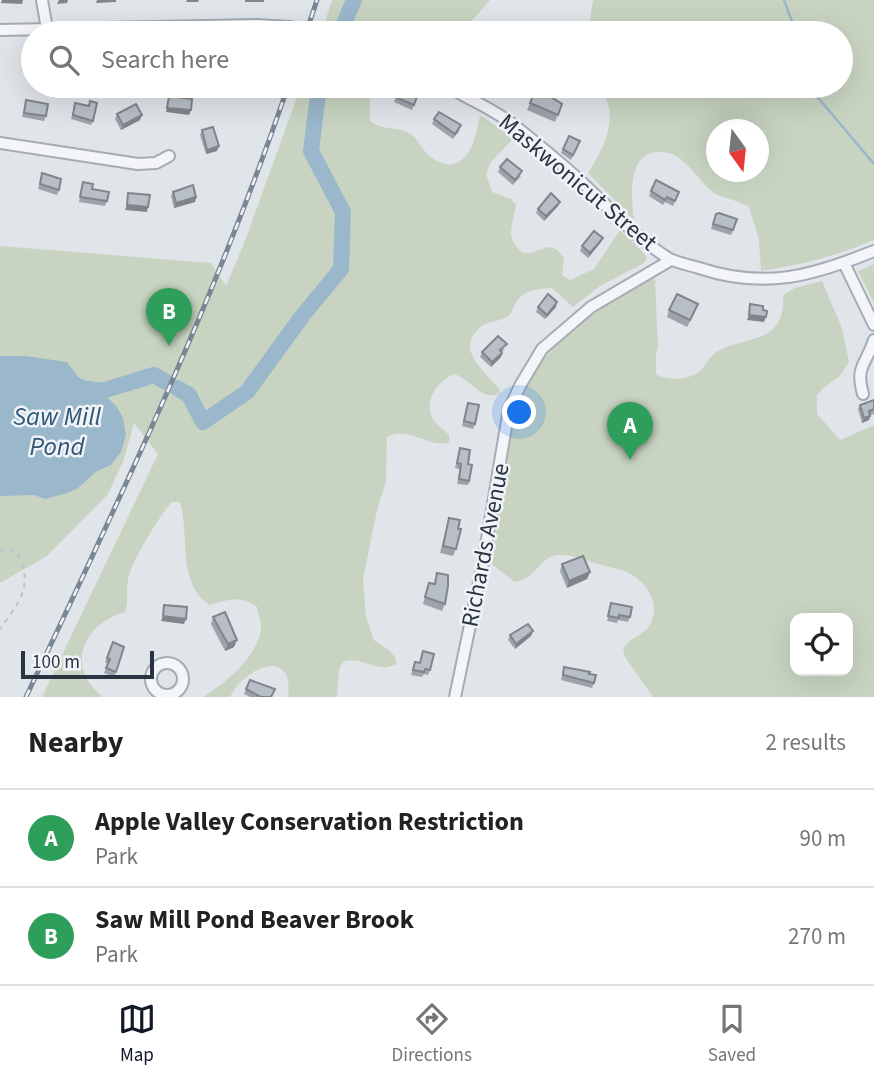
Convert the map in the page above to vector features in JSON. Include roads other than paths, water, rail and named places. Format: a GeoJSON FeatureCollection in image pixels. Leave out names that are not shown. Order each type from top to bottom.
{"type":"FeatureCollection","features":[{"type":"Feature","properties":{"kind":"street"},"geometry":{"type":"LineString","coordinates":[[42,0],[46,21]]}},
{"type":"Feature","properties":{"kind":"street"},"geometry":{"type":"LineString","coordinates":[[0,30],[21,30]]}},
{"type":"Feature","properties":{"kind":"street","name":"Maskwonicut Street"},"geometry":{"type":"LineString","coordinates":[[469,98],[513,125],[586,186],[632,232],[671,260],[712,273],[748,279],[804,276],[874,251]]}},
{"type":"Feature","properties":{"kind":"street"},"geometry":{"type":"LineString","coordinates":[[0,144],[15,144],[138,164],[156,163],[169,156]]}},
{"type":"Feature","properties":{"kind":"street","name":"Richards Avenue"},"geometry":{"type":"LineString","coordinates":[[455,697],[483,564],[509,409],[525,375],[542,349],[592,307],[671,260]]}},
{"type":"Feature","properties":{"kind":"street"},"geometry":{"type":"LineString","coordinates":[[844,263],[874,326]]}},
{"type":"Feature","properties":{"kind":"street"},"geometry":{"type":"LineString","coordinates":[[863,394],[859,372],[874,340]]}},
{"type":"Feature","properties":{"kind":"water","name":"Saw Mill Pond"},"geometry":{"type":"Polygon","coordinates":[[[0,356],[25,356],[67,362],[78,377],[97,387],[117,407],[123,418],[126,435],[121,452],[111,465],[97,471],[68,493],[45,499],[34,495],[0,496],[0,356]]]}},
{"type":"Feature","properties":{"kind":"waterway"},"geometry":{"type":"LineString","coordinates":[[345,21],[354,0]]}},
{"type":"Feature","properties":{"kind":"waterway"},"geometry":{"type":"LineString","coordinates":[[784,0],[792,21]]}},
{"type":"Feature","properties":{"kind":"waterway"},"geometry":{"type":"LineString","coordinates":[[177,388],[189,395],[203,422],[247,392],[303,315],[341,269],[343,212],[311,151],[318,98]]}},
{"type":"Feature","properties":{"kind":"waterway"},"geometry":{"type":"LineString","coordinates":[[818,98],[874,164]]}},
{"type":"Feature","properties":{"kind":"waterway"},"geometry":{"type":"LineString","coordinates":[[82,388],[102,391],[154,375],[166,382]]}},
{"type":"Feature","properties":{"kind":"railway"},"geometry":{"type":"LineString","coordinates":[[310,21],[317,0]]}},
{"type":"Feature","properties":{"kind":"railway"},"geometry":{"type":"LineString","coordinates":[[26,697],[132,471],[199,319],[284,98]]}},
{"type":"Feature","properties":{"kind":"place","name":"Saw Mill Pond Beaver Brook"},"geometry":{"type":"Point","coordinates":[169,346]}},
{"type":"Feature","properties":{"kind":"place","name":"Apple Valley Conservation Restriction"},"geometry":{"type":"Point","coordinates":[630,460]}}]}
